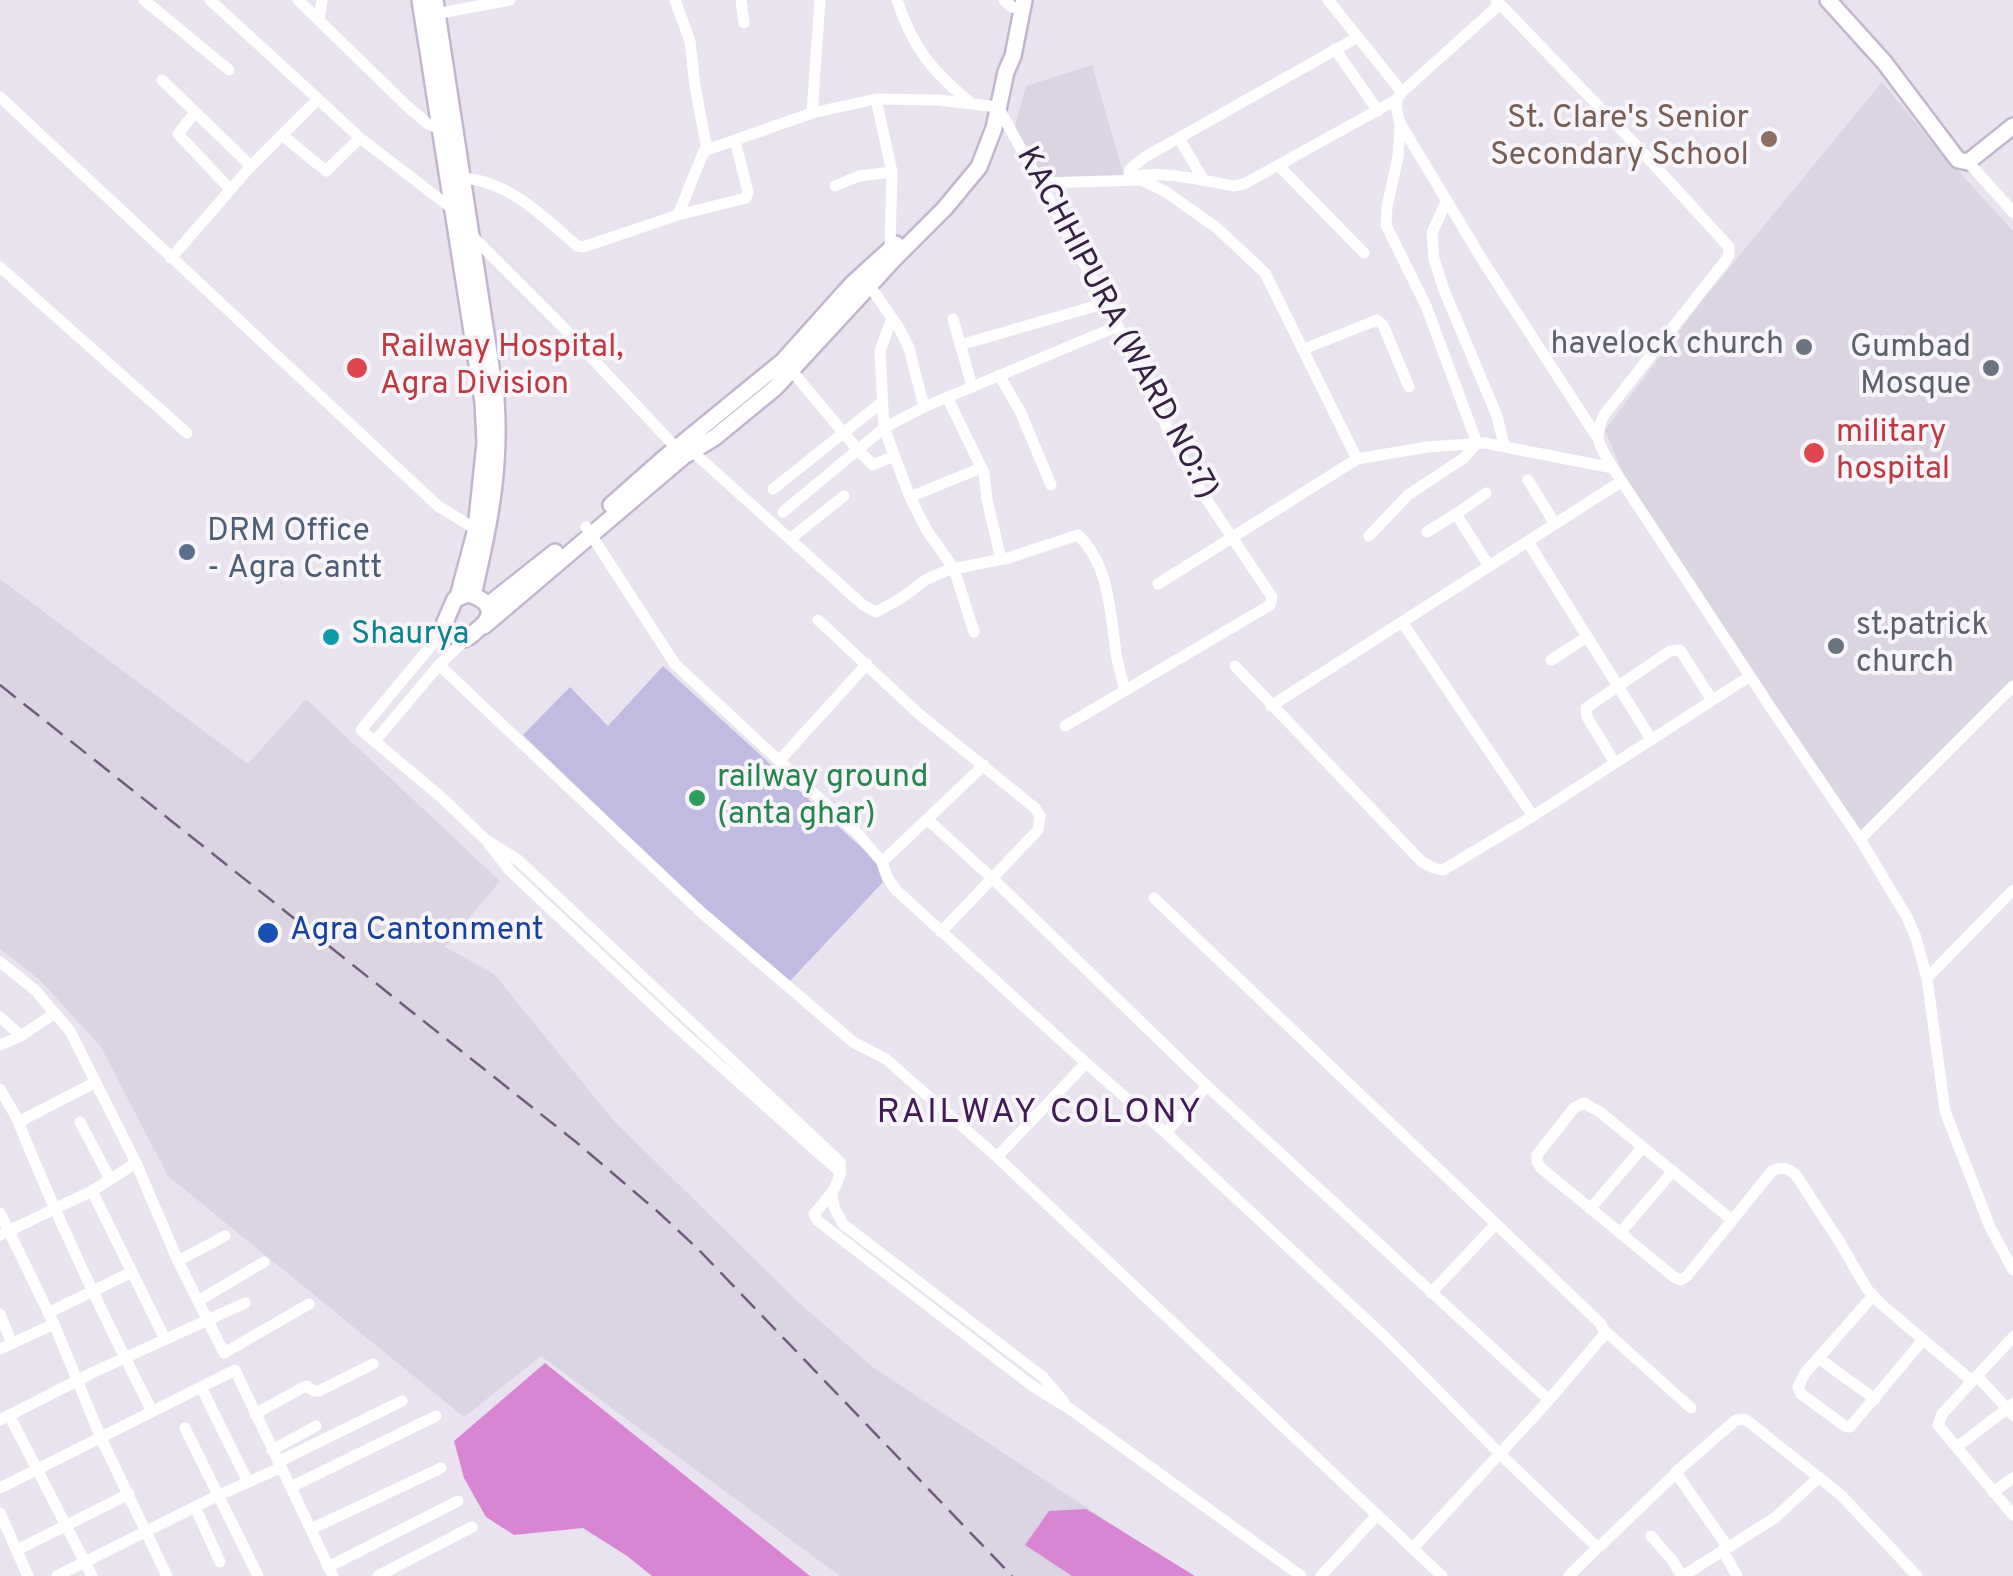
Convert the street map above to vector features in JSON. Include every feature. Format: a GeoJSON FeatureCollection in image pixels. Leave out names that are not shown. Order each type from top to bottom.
{"type":"FeatureCollection","features":[{"type":"Feature","properties":{"kind":"street"},"geometry":{"type":"LineString","coordinates":[[144,0],[230,70]]}},
{"type":"Feature","properties":{"kind":"street"},"geometry":{"type":"LineString","coordinates":[[210,0],[360,138],[459,217],[470,234],[684,452],[790,538],[863,605],[876,612],[926,579],[954,568],[1000,559],[1074,536],[1081,538],[1098,564],[1110,601],[1125,691],[1065,726]]}},
{"type":"Feature","properties":{"kind":"street"},"geometry":{"type":"LineString","coordinates":[[298,0],[428,124],[448,126]]}},
{"type":"Feature","properties":{"kind":"street"},"geometry":{"type":"LineString","coordinates":[[319,18],[322,0]]}},
{"type":"Feature","properties":{"kind":"street"},"geometry":{"type":"LineString","coordinates":[[481,532],[483,402],[429,7],[510,0]]}},
{"type":"Feature","properties":{"kind":"street"},"geometry":{"type":"LineString","coordinates":[[676,0],[690,41],[707,150]]}},
{"type":"Feature","properties":{"kind":"street"},"geometry":{"type":"LineString","coordinates":[[740,0],[744,22]]}},
{"type":"Feature","properties":{"kind":"street"},"geometry":{"type":"LineString","coordinates":[[812,113],[820,0]]}},
{"type":"Feature","properties":{"kind":"street"},"geometry":{"type":"LineString","coordinates":[[897,0],[910,34],[927,62],[973,104]]}},
{"type":"Feature","properties":{"kind":"street"},"geometry":{"type":"LineString","coordinates":[[1328,0],[1399,96],[1398,156],[1386,225],[1426,306],[1477,442]]}},
{"type":"Feature","properties":{"kind":"street"},"geometry":{"type":"LineString","coordinates":[[1828,0],[1884,62],[1958,160],[1968,162],[2013,212]]}},
{"type":"Feature","properties":{"kind":"street"},"geometry":{"type":"LineString","coordinates":[[1130,180],[1144,174],[1244,184],[1399,96],[1498,2],[1725,242],[1729,254],[1626,384],[1604,415],[1597,437]]}},
{"type":"Feature","properties":{"kind":"street"},"geometry":{"type":"LineString","coordinates":[[488,605],[588,531],[684,452],[787,365],[870,285],[994,128],[1013,56],[1015,3]]}},
{"type":"Feature","properties":{"kind":"street"},"geometry":{"type":"LineString","coordinates":[[1130,180],[1129,170],[1135,164],[1358,37]]}},
{"type":"Feature","properties":{"kind":"street"},"geometry":{"type":"LineString","coordinates":[[1335,49],[1378,110]]}},
{"type":"Feature","properties":{"kind":"street"},"geometry":{"type":"LineString","coordinates":[[162,80],[251,166]]}},
{"type":"Feature","properties":{"kind":"street"},"geometry":{"type":"LineString","coordinates":[[0,97],[438,506],[481,532]]}},
{"type":"Feature","properties":{"kind":"street"},"geometry":{"type":"LineString","coordinates":[[172,258],[251,166],[318,99]]}},
{"type":"Feature","properties":{"kind":"street"},"geometry":{"type":"LineString","coordinates":[[678,215],[698,161],[707,150],[812,113],[876,99],[924,99],[998,108]]}},
{"type":"Feature","properties":{"kind":"street"},"geometry":{"type":"LineString","coordinates":[[876,99],[892,172],[892,253]]}},
{"type":"Feature","properties":{"kind":"street","name":"KACHHIPURA (WARD NO:7)"},"geometry":{"type":"LineString","coordinates":[[998,108],[1106,303],[1199,488],[1272,593],[1270,604],[1125,691]]}},
{"type":"Feature","properties":{"kind":"street"},"geometry":{"type":"LineString","coordinates":[[195,112],[178,134],[230,189]]}},
{"type":"Feature","properties":{"kind":"street"},"geometry":{"type":"LineString","coordinates":[[1400,123],[1613,468],[1860,839],[1908,919],[1927,978],[1945,1111],[1990,1227],[2013,1270]]}},
{"type":"Feature","properties":{"kind":"street"},"geometry":{"type":"LineString","coordinates":[[448,126],[462,178],[459,217]]}},
{"type":"Feature","properties":{"kind":"street"},"geometry":{"type":"LineString","coordinates":[[1968,162],[2013,126]]}},
{"type":"Feature","properties":{"kind":"street"},"geometry":{"type":"LineString","coordinates":[[282,136],[326,171],[360,138]]}},
{"type":"Feature","properties":{"kind":"street"},"geometry":{"type":"LineString","coordinates":[[1179,138],[1204,182]]}},
{"type":"Feature","properties":{"kind":"street"},"geometry":{"type":"LineString","coordinates":[[462,178],[507,189],[583,248],[678,215],[746,198],[748,192],[735,141]]}},
{"type":"Feature","properties":{"kind":"street"},"geometry":{"type":"LineString","coordinates":[[1278,166],[1364,253]]}},
{"type":"Feature","properties":{"kind":"street"},"geometry":{"type":"LineString","coordinates":[[835,186],[864,175],[892,172]]}},
{"type":"Feature","properties":{"kind":"street"},"geometry":{"type":"LineString","coordinates":[[1040,183],[1145,181],[1218,228],[1265,273],[1357,459]]}},
{"type":"Feature","properties":{"kind":"street"},"geometry":{"type":"LineString","coordinates":[[1446,202],[1432,234],[1434,260],[1497,416],[1504,445]]}},
{"type":"Feature","properties":{"kind":"street"},"geometry":{"type":"LineString","coordinates":[[470,234],[496,399],[497,472],[466,596],[435,641],[361,728],[442,796],[486,840],[518,860],[840,1162],[841,1173],[832,1194],[814,1214],[818,1222],[1044,1377],[1070,1409],[1301,1576]]}},
{"type":"Feature","properties":{"kind":"street"},"geometry":{"type":"LineString","coordinates":[[787,365],[852,284],[892,253]]}},
{"type":"Feature","properties":{"kind":"street"},"geometry":{"type":"LineString","coordinates":[[0,267],[188,433]]}},
{"type":"Feature","properties":{"kind":"street"},"geometry":{"type":"LineString","coordinates":[[870,285],[909,348],[924,407]]}},
{"type":"Feature","properties":{"kind":"street"},"geometry":{"type":"LineString","coordinates":[[960,345],[1106,303]]}},
{"type":"Feature","properties":{"kind":"street"},"geometry":{"type":"LineString","coordinates":[[892,318],[880,351],[884,428],[910,497],[932,540],[954,568],[974,632]]}},
{"type":"Feature","properties":{"kind":"street"},"geometry":{"type":"LineString","coordinates":[[953,319],[972,386]]}},
{"type":"Feature","properties":{"kind":"street"},"geometry":{"type":"LineString","coordinates":[[1304,349],[1377,320],[1383,325],[1409,387]]}},
{"type":"Feature","properties":{"kind":"street"},"geometry":{"type":"LineString","coordinates":[[783,512],[884,428],[972,386],[1118,326]]}},
{"type":"Feature","properties":{"kind":"street"},"geometry":{"type":"LineString","coordinates":[[787,365],[873,465],[894,456]]}},
{"type":"Feature","properties":{"kind":"street"},"geometry":{"type":"LineString","coordinates":[[999,375],[1020,412],[1051,485]]}},
{"type":"Feature","properties":{"kind":"street"},"geometry":{"type":"LineString","coordinates":[[947,397],[981,468],[1000,559]]}},
{"type":"Feature","properties":{"kind":"street"},"geometry":{"type":"LineString","coordinates":[[773,489],[881,403]]}},
{"type":"Feature","properties":{"kind":"street"},"geometry":{"type":"LineString","coordinates":[[1369,536],[1416,489],[1464,458],[1477,442]]}},
{"type":"Feature","properties":{"kind":"street"},"geometry":{"type":"LineString","coordinates":[[1158,584],[1357,459],[1477,442],[1613,468]]}},
{"type":"Feature","properties":{"kind":"street"},"geometry":{"type":"LineString","coordinates":[[910,497],[981,468]]}},
{"type":"Feature","properties":{"kind":"street"},"geometry":{"type":"LineString","coordinates":[[1528,480],[1555,524]]}},
{"type":"Feature","properties":{"kind":"street"},"geometry":{"type":"LineString","coordinates":[[1271,706],[1622,481]]}},
{"type":"Feature","properties":{"kind":"street"},"geometry":{"type":"LineString","coordinates":[[1427,532],[1486,494]]}},
{"type":"Feature","properties":{"kind":"street"},"geometry":{"type":"LineString","coordinates":[[790,538],[844,496]]}},
{"type":"Feature","properties":{"kind":"street"},"geometry":{"type":"LineString","coordinates":[[1459,512],[1461,524],[1490,566]]}},
{"type":"Feature","properties":{"kind":"street"},"geometry":{"type":"LineString","coordinates":[[376,742],[467,638],[588,531]]}},
{"type":"Feature","properties":{"kind":"street"},"geometry":{"type":"LineString","coordinates":[[588,531],[675,664],[859,834],[882,862],[886,877],[896,890],[1387,1339],[1598,1547]]}},
{"type":"Feature","properties":{"kind":"street"},"geometry":{"type":"LineString","coordinates":[[1528,542],[1651,740]]}},
{"type":"Feature","properties":{"kind":"street"},"geometry":{"type":"LineString","coordinates":[[466,596],[488,605]]}},
{"type":"Feature","properties":{"kind":"street"},"geometry":{"type":"LineString","coordinates":[[484,626],[489,616],[488,605]]}},
{"type":"Feature","properties":{"kind":"street"},"geometry":{"type":"LineString","coordinates":[[818,620],[919,714],[1035,808],[1040,822],[1038,830],[941,932]]}},
{"type":"Feature","properties":{"kind":"street"},"geometry":{"type":"LineString","coordinates":[[445,622],[455,636],[467,638]]}},
{"type":"Feature","properties":{"kind":"street"},"geometry":{"type":"LineString","coordinates":[[1402,622],[1533,816]]}},
{"type":"Feature","properties":{"kind":"street"},"geometry":{"type":"LineString","coordinates":[[1551,660],[1587,637]]}},
{"type":"Feature","properties":{"kind":"street"},"geometry":{"type":"LineString","coordinates":[[1615,763],[1585,712],[1590,704],[1675,649],[1712,700]]}},
{"type":"Feature","properties":{"kind":"street"},"geometry":{"type":"LineString","coordinates":[[780,761],[867,664]]}},
{"type":"Feature","properties":{"kind":"street"},"geometry":{"type":"LineString","coordinates":[[439,666],[701,912],[854,1042],[886,1059],[997,1157],[1378,1515],[1435,1574]]}},
{"type":"Feature","properties":{"kind":"street"},"geometry":{"type":"LineString","coordinates":[[1235,666],[1422,862],[1443,870],[1750,676]]}},
{"type":"Feature","properties":{"kind":"street"},"geometry":{"type":"LineString","coordinates":[[1860,839],[2013,686]]}},
{"type":"Feature","properties":{"kind":"street"},"geometry":{"type":"LineString","coordinates":[[882,862],[984,765]]}},
{"type":"Feature","properties":{"kind":"street"},"geometry":{"type":"LineString","coordinates":[[928,820],[1207,1086],[1549,1400]]}},
{"type":"Feature","properties":{"kind":"street"},"geometry":{"type":"LineString","coordinates":[[1927,978],[2013,890]]}},
{"type":"Feature","properties":{"kind":"street"},"geometry":{"type":"LineString","coordinates":[[1154,898],[1600,1322],[1604,1330],[1691,1408]]}},
{"type":"Feature","properties":{"kind":"street"},"geometry":{"type":"LineString","coordinates":[[0,962],[36,990],[70,1031],[330,1571],[458,1501]]}},
{"type":"Feature","properties":{"kind":"street"},"geometry":{"type":"LineString","coordinates":[[0,1045],[55,1013]]}},
{"type":"Feature","properties":{"kind":"street"},"geometry":{"type":"LineString","coordinates":[[0,1017],[21,1036]]}},
{"type":"Feature","properties":{"kind":"street"},"geometry":{"type":"LineString","coordinates":[[997,1157],[1086,1063]]}},
{"type":"Feature","properties":{"kind":"street"},"geometry":{"type":"LineString","coordinates":[[20,1122],[94,1083]]}},
{"type":"Feature","properties":{"kind":"street"},"geometry":{"type":"LineString","coordinates":[[1166,1133],[1207,1086]]}},
{"type":"Feature","properties":{"kind":"street"},"geometry":{"type":"LineString","coordinates":[[0,1089],[20,1122],[55,1209],[152,1411]]}},
{"type":"Feature","properties":{"kind":"street"},"geometry":{"type":"LineString","coordinates":[[1732,1220],[1588,1105],[1574,1108],[1536,1159],[1541,1168],[1590,1209],[1681,1280],[1687,1276],[1772,1171],[1786,1168],[1796,1175],[1873,1296],[2011,1409],[1957,1447]]}},
{"type":"Feature","properties":{"kind":"street"},"geometry":{"type":"LineString","coordinates":[[80,1122],[110,1179]]}},
{"type":"Feature","properties":{"kind":"street"},"geometry":{"type":"LineString","coordinates":[[1590,1209],[1643,1147]]}},
{"type":"Feature","properties":{"kind":"street"},"geometry":{"type":"LineString","coordinates":[[4,1233],[92,1191],[136,1164]]}},
{"type":"Feature","properties":{"kind":"street"},"geometry":{"type":"LineString","coordinates":[[1620,1232],[1672,1171]]}},
{"type":"Feature","properties":{"kind":"street"},"geometry":{"type":"LineString","coordinates":[[92,1191],[164,1340]]}},
{"type":"Feature","properties":{"kind":"street"},"geometry":{"type":"LineString","coordinates":[[832,1194],[843,1224],[914,1288]]}},
{"type":"Feature","properties":{"kind":"street"},"geometry":{"type":"LineString","coordinates":[[0,1213],[4,1233],[51,1318],[101,1438],[167,1576]]}},
{"type":"Feature","properties":{"kind":"street"},"geometry":{"type":"LineString","coordinates":[[1431,1293],[1496,1224]]}},
{"type":"Feature","properties":{"kind":"street"},"geometry":{"type":"LineString","coordinates":[[178,1262],[224,1236]]}},
{"type":"Feature","properties":{"kind":"street"},"geometry":{"type":"LineString","coordinates":[[198,1301],[264,1262]]}},
{"type":"Feature","properties":{"kind":"street"},"geometry":{"type":"LineString","coordinates":[[0,1314],[6,1346],[132,1272]]}},
{"type":"Feature","properties":{"kind":"street"},"geometry":{"type":"LineString","coordinates":[[1873,1296],[1805,1373],[1798,1387],[1802,1394],[1846,1426],[1854,1424],[1923,1340]]}},
{"type":"Feature","properties":{"kind":"street"},"geometry":{"type":"LineString","coordinates":[[92,1576],[5,1418],[78,1380],[245,1304]]}},
{"type":"Feature","properties":{"kind":"street"},"geometry":{"type":"LineString","coordinates":[[224,1353],[308,1304]]}},
{"type":"Feature","properties":{"kind":"street"},"geometry":{"type":"LineString","coordinates":[[1412,1548],[1549,1400],[1604,1330]]}},
{"type":"Feature","properties":{"kind":"street"},"geometry":{"type":"LineString","coordinates":[[2013,1337],[1938,1421],[2013,1515]]}},
{"type":"Feature","properties":{"kind":"street"},"geometry":{"type":"LineString","coordinates":[[1818,1358],[1875,1399]]}},
{"type":"Feature","properties":{"kind":"street"},"geometry":{"type":"LineString","coordinates":[[256,1414],[304,1386],[319,1391],[374,1364]]}},
{"type":"Feature","properties":{"kind":"street"},"geometry":{"type":"LineString","coordinates":[[0,1488],[234,1370]]}},
{"type":"Feature","properties":{"kind":"street"},"geometry":{"type":"LineString","coordinates":[[201,1387],[248,1482]]}},
{"type":"Feature","properties":{"kind":"street"},"geometry":{"type":"LineString","coordinates":[[277,1460],[402,1401]]}},
{"type":"Feature","properties":{"kind":"street"},"geometry":{"type":"LineString","coordinates":[[291,1488],[436,1416]]}},
{"type":"Feature","properties":{"kind":"street"},"geometry":{"type":"LineString","coordinates":[[1569,1576],[1675,1473],[1740,1419],[1749,1422],[1841,1495],[1917,1576]]}},
{"type":"Feature","properties":{"kind":"street"},"geometry":{"type":"LineString","coordinates":[[58,1576],[248,1482],[316,1426]]}},
{"type":"Feature","properties":{"kind":"street"},"geometry":{"type":"LineString","coordinates":[[185,1428],[258,1576]]}},
{"type":"Feature","properties":{"kind":"street"},"geometry":{"type":"LineString","coordinates":[[310,1530],[442,1468]]}},
{"type":"Feature","properties":{"kind":"street"},"geometry":{"type":"LineString","coordinates":[[1675,1473],[1725,1543],[1722,1550]]}},
{"type":"Feature","properties":{"kind":"street"},"geometry":{"type":"LineString","coordinates":[[1651,1536],[1683,1576],[1776,1516],[1819,1477]]}},
{"type":"Feature","properties":{"kind":"street"},"geometry":{"type":"LineString","coordinates":[[1994,1492],[2013,1478]]}},
{"type":"Feature","properties":{"kind":"street"},"geometry":{"type":"LineString","coordinates":[[17,1550],[128,1494]]}},
{"type":"Feature","properties":{"kind":"street"},"geometry":{"type":"LineString","coordinates":[[195,1506],[220,1562]]}},
{"type":"Feature","properties":{"kind":"street"},"geometry":{"type":"LineString","coordinates":[[0,1513],[28,1576]]}},
{"type":"Feature","properties":{"kind":"street"},"geometry":{"type":"LineString","coordinates":[[1321,1576],[1378,1515]]}},
{"type":"Feature","properties":{"kind":"street"},"geometry":{"type":"LineString","coordinates":[[378,1576],[472,1527]]}},
{"type":"Feature","properties":{"kind":"street"},"geometry":{"type":"LineString","coordinates":[[1722,1550],[1737,1576]]}},
{"type":"Feature","properties":{"kind":"shaded area"},"geometry":{"type":"Polygon","coordinates":[[[1092,65],[1125,179],[1041,183],[1013,133],[1026,86],[1092,65]]]}},
{"type":"Feature","properties":{"kind":"shaded area","name":"military hospital"},"geometry":{"type":"Polygon","coordinates":[[[1882,82],[2013,231],[2013,686],[1858,833],[1624,476],[1605,430],[1698,306],[1882,82]]]}},
{"type":"Feature","properties":{"kind":"shaded area"},"geometry":{"type":"Polygon","coordinates":[[[0,579],[248,764],[306,699],[500,881],[445,947],[494,974],[614,1121],[798,1302],[874,1368],[1191,1576],[840,1576],[541,1356],[464,1417],[168,1176],[101,1047],[41,981],[0,949],[0,579]]]}},
{"type":"Feature","properties":{"kind":"shaded area","name":"railway ground (anta ghar)"},"geometry":{"type":"Polygon","coordinates":[[[663,666],[875,860],[883,882],[790,981],[694,899],[523,735],[570,687],[608,726],[663,666]]]}},
{"type":"Feature","properties":{"kind":"shaded area"},"geometry":{"type":"Polygon","coordinates":[[[545,1363],[810,1576],[652,1576],[583,1528],[514,1535],[486,1517],[464,1478],[454,1441],[545,1363]]]}},
{"type":"Feature","properties":{"kind":"shaded area"},"geometry":{"type":"Polygon","coordinates":[[[1086,1509],[1195,1576],[1072,1576],[1025,1545],[1049,1511],[1086,1509]]]}},
{"type":"Feature","properties":{"kind":"railway"},"geometry":{"type":"LineString","coordinates":[[0,685],[576,1142],[657,1211],[1012,1576]]}},
{"type":"Feature","properties":{"kind":"place","name":"St. Clare's Senior Secondary School"},"geometry":{"type":"Point","coordinates":[1769,139]}},
{"type":"Feature","properties":{"kind":"place","name":"havelock church"},"geometry":{"type":"Point","coordinates":[1804,347]}},
{"type":"Feature","properties":{"kind":"place","name":"Railway Hospital, Agra Division"},"geometry":{"type":"Point","coordinates":[357,368]}},
{"type":"Feature","properties":{"kind":"place","name":"Gumbad Mosque"},"geometry":{"type":"Point","coordinates":[1991,368]}},
{"type":"Feature","properties":{"kind":"place","name":"military hospital"},"geometry":{"type":"Point","coordinates":[1814,453]}},
{"type":"Feature","properties":{"kind":"place","name":"DRM Office - Agra Cantt"},"geometry":{"type":"Point","coordinates":[187,552]}},
{"type":"Feature","properties":{"kind":"place","name":"Shaurya"},"geometry":{"type":"Point","coordinates":[331,637]}},
{"type":"Feature","properties":{"kind":"place","name":"st.patrick church"},"geometry":{"type":"Point","coordinates":[1836,646]}},
{"type":"Feature","properties":{"kind":"place","name":"railway ground (anta ghar)"},"geometry":{"type":"Point","coordinates":[697,798]}},
{"type":"Feature","properties":{"kind":"place","name":"Agra Cantonment"},"geometry":{"type":"Point","coordinates":[268,933]}},
{"type":"Feature","properties":{"kind":"district","name":"RAILWAY COLONY"},"geometry":{"type":"Point","coordinates":[1040,1115]}}]}
